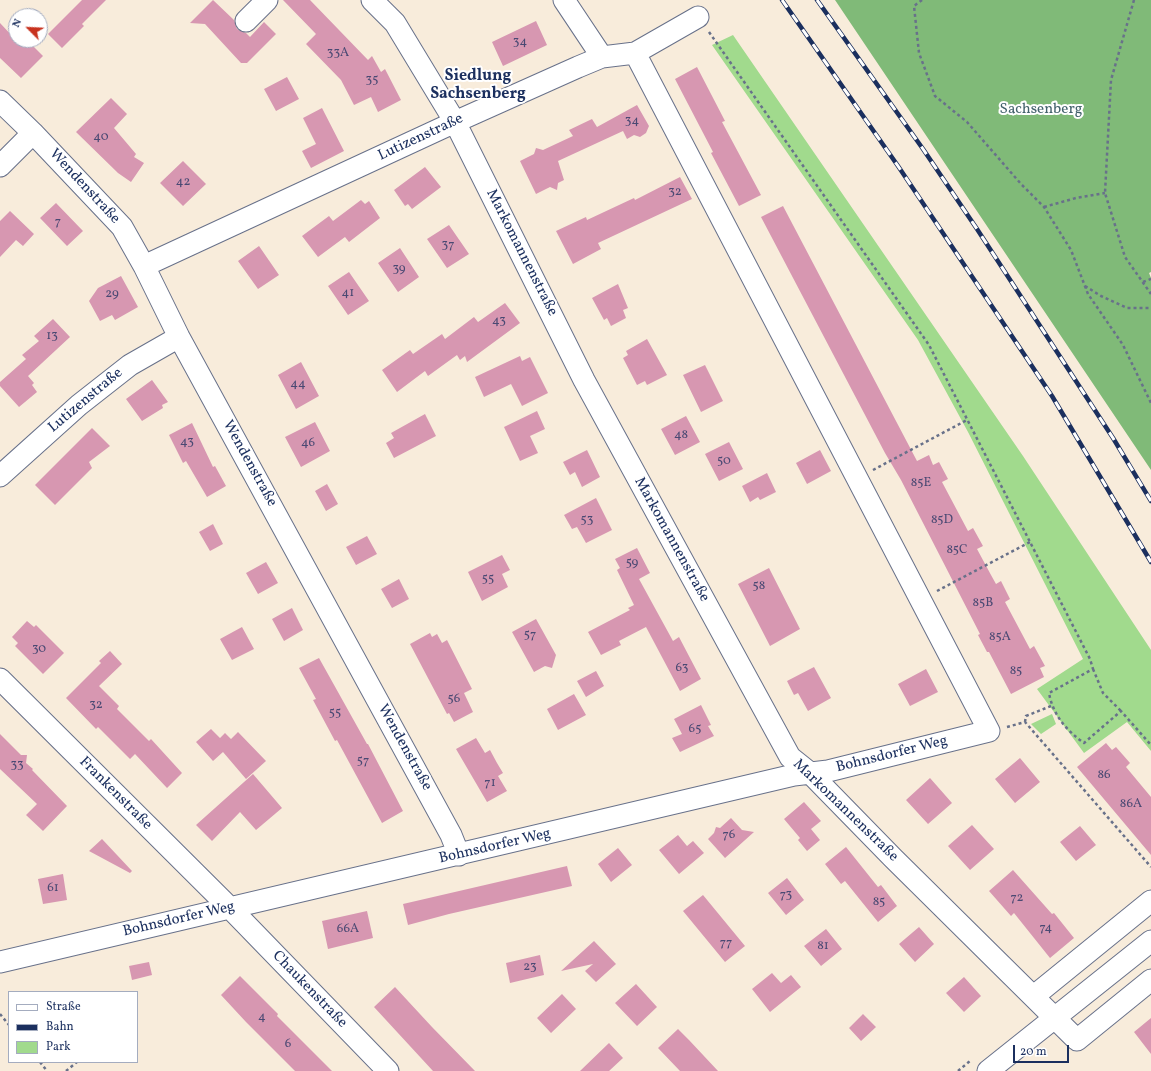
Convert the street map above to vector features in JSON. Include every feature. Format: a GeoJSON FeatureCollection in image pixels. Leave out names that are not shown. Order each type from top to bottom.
{"type":"FeatureCollection","features":[{"type":"Feature","properties":{"kind":"street"},"geometry":{"type":"LineString","coordinates":[[246,21],[267,0]]}},
{"type":"Feature","properties":{"kind":"street","name":"Markomannenstraße"},"geometry":{"type":"LineString","coordinates":[[372,0],[395,23],[455,122],[584,380],[790,757],[810,772],[1077,1040],[1151,980]]}},
{"type":"Feature","properties":{"kind":"street"},"geometry":{"type":"LineString","coordinates":[[564,0],[602,57]]}},
{"type":"Feature","properties":{"kind":"street","name":"Lutizenstraße"},"geometry":{"type":"LineString","coordinates":[[144,266],[455,122],[602,57],[634,53],[698,17]]}},
{"type":"Feature","properties":{"kind":"street"},"geometry":{"type":"LineString","coordinates":[[634,53],[989,731]]}},
{"type":"Feature","properties":{"kind":"street","name":"Wendenstraße"},"geometry":{"type":"LineString","coordinates":[[0,101],[33,133],[122,227],[144,266],[179,337],[451,835],[459,855]]}},
{"type":"Feature","properties":{"kind":"street"},"geometry":{"type":"LineString","coordinates":[[0,166],[33,133]]}},
{"type":"Feature","properties":{"kind":"street","name":"Lutizenstraße"},"geometry":{"type":"LineString","coordinates":[[0,476],[79,405],[124,369],[179,337]]}},
{"type":"Feature","properties":{"kind":"street","name":"Frankenstraße"},"geometry":{"type":"LineString","coordinates":[[0,679],[230,908]]}},
{"type":"Feature","properties":{"kind":"street","name":"Bohnsdorfer Weg"},"geometry":{"type":"LineString","coordinates":[[0,962],[794,775],[828,771],[989,731]]}},
{"type":"Feature","properties":{"kind":"street"},"geometry":{"type":"LineString","coordinates":[[1034,996],[1151,901]]}},
{"type":"Feature","properties":{"kind":"street","name":"Chaukenstraße"},"geometry":{"type":"LineString","coordinates":[[230,908],[388,1071]]}},
{"type":"Feature","properties":{"kind":"street"},"geometry":{"type":"LineString","coordinates":[[988,1071],[1151,941]]}},
{"type":"Feature","properties":{"kind":"path"},"geometry":{"type":"LineString","coordinates":[[922,0],[914,6],[919,53],[935,96],[968,122],[1021,184],[1044,207],[1071,250],[1088,294],[1123,345],[1151,403]]}},
{"type":"Feature","properties":{"kind":"path"},"geometry":{"type":"LineString","coordinates":[[1134,0],[1111,80],[1105,193],[1125,256],[1151,294]]}},
{"type":"Feature","properties":{"kind":"path"},"geometry":{"type":"LineString","coordinates":[[698,17],[929,345],[1090,659],[1103,692],[1151,745]]}},
{"type":"Feature","properties":{"kind":"path"},"geometry":{"type":"LineString","coordinates":[[1044,207],[1076,198],[1105,193]]}},
{"type":"Feature","properties":{"kind":"path"},"geometry":{"type":"LineString","coordinates":[[1143,282],[1151,279]]}},
{"type":"Feature","properties":{"kind":"path"},"geometry":{"type":"LineString","coordinates":[[1085,286],[1101,296],[1127,308],[1151,308]]}},
{"type":"Feature","properties":{"kind":"path"},"geometry":{"type":"LineString","coordinates":[[857,478],[967,420]]}},
{"type":"Feature","properties":{"kind":"path"},"geometry":{"type":"LineString","coordinates":[[920,599],[1030,542]]}},
{"type":"Feature","properties":{"kind":"path"},"geometry":{"type":"LineString","coordinates":[[1093,669],[1049,693],[1051,706],[1060,720],[1073,735],[1084,743],[1121,711]]}},
{"type":"Feature","properties":{"kind":"path"},"geometry":{"type":"LineString","coordinates":[[1025,722],[1026,716],[1051,706]]}},
{"type":"Feature","properties":{"kind":"path"},"geometry":{"type":"LineString","coordinates":[[989,731],[1025,722]]}},
{"type":"Feature","properties":{"kind":"path"},"geometry":{"type":"LineString","coordinates":[[1025,722],[1151,867]]}},
{"type":"Feature","properties":{"kind":"path"},"geometry":{"type":"LineString","coordinates":[[0,1014],[8,1024]]}},
{"type":"Feature","properties":{"kind":"path"},"geometry":{"type":"LineString","coordinates":[[41,1063],[47,1071]]}},
{"type":"Feature","properties":{"kind":"path"},"geometry":{"type":"LineString","coordinates":[[66,1071],[76,1063]]}},
{"type":"Feature","properties":{"kind":"green space","name":"Sachsenberg"},"geometry":{"type":"Polygon","coordinates":[[[835,0],[1151,0],[1151,272],[1149,273],[1151,278],[1151,470],[835,0]]]}},
{"type":"Feature","properties":{"kind":"green space"},"geometry":{"type":"Polygon","coordinates":[[[733,35],[1023,456],[1151,650],[1151,751],[1127,722],[1084,753],[1037,689],[1083,659],[968,432],[918,340],[712,45],[733,35]]]}},
{"type":"Feature","properties":{"kind":"green space"},"geometry":{"type":"Polygon","coordinates":[[[1052,714],[1056,724],[1041,734],[1031,724],[1052,714]]]}},
{"type":"Feature","properties":{"kind":"building"},"geometry":{"type":"Polygon","coordinates":[[[82,0],[106,0],[82,24],[84,26],[62,48],[48,34],[82,0]]]}},
{"type":"Feature","properties":{"kind":"building"},"geometry":{"type":"Polygon","coordinates":[[[213,0],[234,20],[237,29],[246,33],[250,37],[264,22],[276,34],[247,63],[241,63],[205,24],[190,23],[213,0]]]}},
{"type":"Feature","properties":{"kind":"building"},"geometry":{"type":"Polygon","coordinates":[[[283,0],[310,0],[368,60],[372,56],[381,72],[385,69],[401,100],[378,112],[371,97],[354,105],[341,80],[306,44],[316,34],[283,0]]]}},
{"type":"Feature","properties":{"kind":"building"},"geometry":{"type":"Polygon","coordinates":[[[536,21],[547,45],[503,66],[492,42],[536,21]]]}},
{"type":"Feature","properties":{"kind":"building"},"geometry":{"type":"Polygon","coordinates":[[[0,23],[8,32],[8,48],[35,48],[43,56],[21,78],[0,58],[0,23]]]}},
{"type":"Feature","properties":{"kind":"building"},"geometry":{"type":"Polygon","coordinates":[[[697,67],[725,121],[722,122],[761,195],[739,206],[675,79],[697,67]]]}},
{"type":"Feature","properties":{"kind":"building"},"geometry":{"type":"Polygon","coordinates":[[[287,77],[299,99],[276,111],[264,89],[287,77]]]}},
{"type":"Feature","properties":{"kind":"building"},"geometry":{"type":"Polygon","coordinates":[[[111,98],[127,114],[114,128],[136,154],[134,157],[144,163],[131,182],[118,173],[76,132],[111,98]]]}},
{"type":"Feature","properties":{"kind":"building"},"geometry":{"type":"Polygon","coordinates":[[[637,105],[649,126],[646,133],[640,137],[634,135],[627,139],[623,131],[558,161],[564,180],[558,183],[557,190],[550,187],[536,194],[520,161],[534,154],[536,148],[543,150],[573,136],[569,130],[592,119],[597,127],[637,105]]]}},
{"type":"Feature","properties":{"kind":"building"},"geometry":{"type":"Polygon","coordinates":[[[322,108],[344,151],[311,168],[302,151],[316,144],[303,118],[322,108]]]}},
{"type":"Feature","properties":{"kind":"building"},"geometry":{"type":"Polygon","coordinates":[[[183,161],[206,184],[183,206],[160,183],[183,161]]]}},
{"type":"Feature","properties":{"kind":"building"},"geometry":{"type":"Polygon","coordinates":[[[425,167],[441,187],[412,209],[408,204],[405,206],[394,190],[425,167]]]}},
{"type":"Feature","properties":{"kind":"building"},"geometry":{"type":"Polygon","coordinates":[[[680,177],[692,199],[598,243],[601,249],[573,264],[556,231],[586,217],[587,220],[634,198],[635,200],[680,177]]]}},
{"type":"Feature","properties":{"kind":"building"},"geometry":{"type":"Polygon","coordinates":[[[361,200],[365,204],[369,201],[380,218],[349,242],[345,237],[318,257],[302,236],[329,216],[333,221],[361,200]]]}},
{"type":"Feature","properties":{"kind":"building"},"geometry":{"type":"Polygon","coordinates":[[[56,203],[83,231],[67,246],[40,218],[56,203]]]}},
{"type":"Feature","properties":{"kind":"building"},"geometry":{"type":"Polygon","coordinates":[[[783,206],[917,461],[929,455],[933,465],[939,462],[948,479],[942,482],[968,531],[973,528],[983,546],[977,549],[996,584],[1001,581],[1010,599],[1005,602],[1030,649],[1034,646],[1045,666],[1040,668],[1044,677],[1011,694],[989,652],[987,652],[978,635],[980,634],[901,480],[885,453],[761,217],[783,206]]]}},
{"type":"Feature","properties":{"kind":"building"},"geometry":{"type":"Polygon","coordinates":[[[10,211],[34,234],[23,246],[16,240],[0,257],[0,221],[10,211]]]}},
{"type":"Feature","properties":{"kind":"building"},"geometry":{"type":"Polygon","coordinates":[[[449,225],[469,254],[447,268],[427,239],[449,225]]]}},
{"type":"Feature","properties":{"kind":"building"},"geometry":{"type":"Polygon","coordinates":[[[259,246],[279,275],[258,289],[238,261],[259,246]]]}},
{"type":"Feature","properties":{"kind":"building"},"geometry":{"type":"Polygon","coordinates":[[[400,248],[419,277],[398,292],[378,263],[400,248]]]}},
{"type":"Feature","properties":{"kind":"building"},"geometry":{"type":"Polygon","coordinates":[[[349,272],[369,301],[348,315],[328,286],[349,272]]]}},
{"type":"Feature","properties":{"kind":"building"},"geometry":{"type":"Polygon","coordinates":[[[121,276],[138,307],[115,320],[112,315],[100,321],[89,301],[98,288],[121,276]]]}},
{"type":"Feature","properties":{"kind":"building"},"geometry":{"type":"Polygon","coordinates":[[[618,284],[628,308],[623,310],[626,318],[611,326],[607,318],[604,320],[592,298],[618,284]]]}},
{"type":"Feature","properties":{"kind":"building"},"geometry":{"type":"Polygon","coordinates":[[[505,303],[520,323],[467,362],[465,356],[460,360],[457,355],[428,376],[425,371],[397,392],[382,370],[410,350],[413,354],[442,334],[445,339],[474,317],[478,322],[505,303]]]}},
{"type":"Feature","properties":{"kind":"building"},"geometry":{"type":"Polygon","coordinates":[[[53,319],[70,337],[28,376],[34,383],[32,385],[37,392],[19,407],[0,386],[0,382],[26,359],[22,355],[39,341],[34,336],[53,319]]]}},
{"type":"Feature","properties":{"kind":"building"},"geometry":{"type":"Polygon","coordinates":[[[647,339],[667,375],[647,385],[645,381],[637,385],[623,358],[628,355],[626,351],[647,339]]]}},
{"type":"Feature","properties":{"kind":"building"},"geometry":{"type":"Polygon","coordinates":[[[520,356],[522,361],[530,357],[548,393],[522,406],[511,384],[484,397],[475,377],[520,356]]]}},
{"type":"Feature","properties":{"kind":"building"},"geometry":{"type":"Polygon","coordinates":[[[301,362],[319,396],[296,409],[278,375],[301,362]]]}},
{"type":"Feature","properties":{"kind":"building"},"geometry":{"type":"Polygon","coordinates":[[[705,365],[723,401],[701,412],[683,375],[705,365]]]}},
{"type":"Feature","properties":{"kind":"building"},"geometry":{"type":"Polygon","coordinates":[[[152,380],[168,402],[162,405],[163,408],[142,421],[126,399],[152,380]]]}},
{"type":"Feature","properties":{"kind":"building"},"geometry":{"type":"Polygon","coordinates":[[[537,411],[545,429],[530,436],[538,453],[520,461],[504,427],[537,411]]]}},
{"type":"Feature","properties":{"kind":"building"},"geometry":{"type":"Polygon","coordinates":[[[425,414],[436,436],[394,458],[386,443],[394,438],[391,433],[425,414]]]}},
{"type":"Feature","properties":{"kind":"building"},"geometry":{"type":"Polygon","coordinates":[[[686,416],[700,442],[675,455],[661,429],[686,416]]]}},
{"type":"Feature","properties":{"kind":"building"},"geometry":{"type":"Polygon","coordinates":[[[315,422],[330,451],[301,467],[285,437],[315,422]]]}},
{"type":"Feature","properties":{"kind":"building"},"geometry":{"type":"Polygon","coordinates":[[[192,423],[213,467],[215,466],[226,486],[207,497],[186,461],[183,463],[169,435],[192,423]]]}},
{"type":"Feature","properties":{"kind":"building"},"geometry":{"type":"Polygon","coordinates":[[[92,428],[110,446],[89,462],[92,468],[55,505],[35,485],[92,428]]]}},
{"type":"Feature","properties":{"kind":"building"},"geometry":{"type":"Polygon","coordinates":[[[729,442],[743,469],[719,481],[705,454],[729,442]]]}},
{"type":"Feature","properties":{"kind":"building"},"geometry":{"type":"Polygon","coordinates":[[[587,450],[600,477],[582,487],[575,472],[570,475],[563,462],[587,450]]]}},
{"type":"Feature","properties":{"kind":"building"},"geometry":{"type":"Polygon","coordinates":[[[820,450],[831,471],[807,484],[796,463],[820,450]]]}},
{"type":"Feature","properties":{"kind":"building"},"geometry":{"type":"Polygon","coordinates":[[[767,473],[776,492],[760,500],[758,497],[750,502],[742,486],[767,473]]]}},
{"type":"Feature","properties":{"kind":"building"},"geometry":{"type":"Polygon","coordinates":[[[327,484],[338,504],[326,511],[315,491],[327,484]]]}},
{"type":"Feature","properties":{"kind":"building"},"geometry":{"type":"Polygon","coordinates":[[[596,498],[612,530],[586,543],[577,527],[572,529],[564,515],[596,498]]]}},
{"type":"Feature","properties":{"kind":"building"},"geometry":{"type":"Polygon","coordinates":[[[213,524],[223,544],[210,551],[199,532],[213,524]]]}},
{"type":"Feature","properties":{"kind":"building"},"geometry":{"type":"Polygon","coordinates":[[[367,536],[377,554],[356,565],[346,547],[367,536]]]}},
{"type":"Feature","properties":{"kind":"building"},"geometry":{"type":"Polygon","coordinates":[[[637,548],[650,573],[639,579],[673,641],[679,637],[701,679],[680,691],[646,627],[619,641],[621,645],[601,655],[588,632],[630,610],[628,608],[634,605],[617,570],[620,568],[615,559],[637,548]]]}},
{"type":"Feature","properties":{"kind":"building"},"geometry":{"type":"Polygon","coordinates":[[[502,555],[510,570],[502,574],[508,587],[482,601],[468,572],[502,555]]]}},
{"type":"Feature","properties":{"kind":"building"},"geometry":{"type":"Polygon","coordinates":[[[266,562],[278,583],[258,594],[246,573],[266,562]]]}},
{"type":"Feature","properties":{"kind":"building"},"geometry":{"type":"Polygon","coordinates":[[[769,568],[800,629],[770,646],[738,584],[769,568]]]}},
{"type":"Feature","properties":{"kind":"building"},"geometry":{"type":"Polygon","coordinates":[[[399,579],[409,599],[392,608],[381,589],[399,579]]]}},
{"type":"Feature","properties":{"kind":"building"},"geometry":{"type":"Polygon","coordinates":[[[292,608],[303,630],[284,641],[272,619],[292,608]]]}},
{"type":"Feature","properties":{"kind":"building"},"geometry":{"type":"Polygon","coordinates":[[[536,619],[556,655],[552,668],[545,666],[534,672],[512,632],[536,619]]]}},
{"type":"Feature","properties":{"kind":"building"},"geometry":{"type":"Polygon","coordinates":[[[27,621],[34,627],[36,625],[64,653],[43,674],[15,646],[18,643],[12,637],[27,621]]]}},
{"type":"Feature","properties":{"kind":"building"},"geometry":{"type":"Polygon","coordinates":[[[242,627],[254,649],[232,660],[220,639],[242,627]]]}},
{"type":"Feature","properties":{"kind":"building"},"geometry":{"type":"Polygon","coordinates":[[[430,633],[432,637],[437,634],[442,643],[447,640],[472,689],[464,693],[473,712],[454,722],[449,713],[447,714],[410,644],[430,633]]]}},
{"type":"Feature","properties":{"kind":"building"},"geometry":{"type":"Polygon","coordinates":[[[110,651],[122,664],[99,686],[119,706],[117,709],[149,741],[151,739],[182,773],[167,788],[135,754],[130,759],[98,727],[96,729],[66,698],[101,663],[99,661],[110,651]]]}},
{"type":"Feature","properties":{"kind":"building"},"geometry":{"type":"Polygon","coordinates":[[[319,658],[368,744],[403,811],[382,823],[337,740],[335,741],[313,700],[316,699],[299,668],[319,658]]]}},
{"type":"Feature","properties":{"kind":"building"},"geometry":{"type":"Polygon","coordinates":[[[814,667],[831,698],[808,711],[798,693],[794,695],[787,681],[814,667]]]}},
{"type":"Feature","properties":{"kind":"building"},"geometry":{"type":"Polygon","coordinates":[[[926,669],[938,692],[910,706],[898,684],[926,669]]]}},
{"type":"Feature","properties":{"kind":"building"},"geometry":{"type":"Polygon","coordinates":[[[596,671],[604,686],[586,697],[577,681],[596,671]]]}},
{"type":"Feature","properties":{"kind":"building"},"geometry":{"type":"Polygon","coordinates":[[[574,694],[586,715],[558,730],[547,709],[574,694]]]}},
{"type":"Feature","properties":{"kind":"building"},"geometry":{"type":"Polygon","coordinates":[[[701,705],[711,725],[708,726],[714,736],[680,752],[672,738],[682,734],[674,719],[701,705]]]}},
{"type":"Feature","properties":{"kind":"building"},"geometry":{"type":"Polygon","coordinates":[[[211,729],[220,738],[225,733],[231,739],[238,732],[266,761],[246,779],[223,752],[213,761],[196,742],[211,729]]]}},
{"type":"Feature","properties":{"kind":"building"},"geometry":{"type":"Polygon","coordinates":[[[0,734],[21,755],[27,755],[26,763],[67,806],[43,831],[26,815],[37,804],[0,769],[0,734]]]}},
{"type":"Feature","properties":{"kind":"building"},"geometry":{"type":"Polygon","coordinates":[[[476,738],[485,753],[490,750],[503,773],[498,776],[507,791],[487,802],[456,749],[476,738]]]}},
{"type":"Feature","properties":{"kind":"building"},"geometry":{"type":"Polygon","coordinates":[[[1106,743],[1112,750],[1116,747],[1130,763],[1126,767],[1151,797],[1151,855],[1077,767],[1106,743]]]}},
{"type":"Feature","properties":{"kind":"building"},"geometry":{"type":"Polygon","coordinates":[[[1020,758],[1040,782],[1015,803],[995,779],[1020,758]]]}},
{"type":"Feature","properties":{"kind":"building"},"geometry":{"type":"Polygon","coordinates":[[[253,774],[282,808],[256,830],[240,812],[212,841],[196,825],[253,774]]]}},
{"type":"Feature","properties":{"kind":"building"},"geometry":{"type":"Polygon","coordinates":[[[930,778],[952,803],[928,824],[906,800],[930,778]]]}},
{"type":"Feature","properties":{"kind":"building"},"geometry":{"type":"Polygon","coordinates":[[[804,802],[821,821],[811,829],[820,840],[807,851],[798,840],[800,838],[784,819],[804,802]]]}},
{"type":"Feature","properties":{"kind":"building"},"geometry":{"type":"Polygon","coordinates":[[[731,818],[742,830],[754,832],[725,858],[708,839],[714,833],[716,827],[720,828],[731,818]]]}},
{"type":"Feature","properties":{"kind":"building"},"geometry":{"type":"Polygon","coordinates":[[[972,825],[994,849],[970,870],[948,846],[972,825]]]}},
{"type":"Feature","properties":{"kind":"building"},"geometry":{"type":"Polygon","coordinates":[[[1080,826],[1096,845],[1076,861],[1060,842],[1080,826]]]}},
{"type":"Feature","properties":{"kind":"building"},"geometry":{"type":"Polygon","coordinates":[[[678,835],[687,846],[693,841],[704,853],[679,874],[659,850],[678,835]]]}},
{"type":"Feature","properties":{"kind":"building"},"geometry":{"type":"Polygon","coordinates":[[[102,839],[132,871],[130,873],[89,851],[102,839]]]}},
{"type":"Feature","properties":{"kind":"building"},"geometry":{"type":"Polygon","coordinates":[[[846,847],[878,887],[881,885],[897,906],[878,922],[845,881],[841,884],[825,864],[846,847]]]}},
{"type":"Feature","properties":{"kind":"building"},"geometry":{"type":"Polygon","coordinates":[[[618,848],[632,865],[611,882],[598,864],[618,848]]]}},
{"type":"Feature","properties":{"kind":"building"},"geometry":{"type":"Polygon","coordinates":[[[567,866],[572,886],[449,914],[408,925],[403,904],[567,866]]]}},
{"type":"Feature","properties":{"kind":"building"},"geometry":{"type":"Polygon","coordinates":[[[1013,870],[1052,914],[1054,913],[1074,938],[1050,958],[1014,913],[1011,916],[989,891],[1013,870]]]}},
{"type":"Feature","properties":{"kind":"building"},"geometry":{"type":"Polygon","coordinates":[[[63,874],[67,900],[43,904],[38,879],[63,874]]]}},
{"type":"Feature","properties":{"kind":"building"},"geometry":{"type":"Polygon","coordinates":[[[787,878],[804,900],[786,915],[768,893],[787,878]]]}},
{"type":"Feature","properties":{"kind":"building"},"geometry":{"type":"Polygon","coordinates":[[[703,895],[745,946],[725,962],[683,911],[703,895]]]}},
{"type":"Feature","properties":{"kind":"building"},"geometry":{"type":"Polygon","coordinates":[[[367,911],[373,938],[328,949],[322,921],[367,911]]]}},
{"type":"Feature","properties":{"kind":"building"},"geometry":{"type":"Polygon","coordinates":[[[919,927],[934,944],[915,962],[899,944],[919,927]]]}},
{"type":"Feature","properties":{"kind":"building"},"geometry":{"type":"Polygon","coordinates":[[[826,929],[842,949],[821,966],[804,946],[826,929]]]}},
{"type":"Feature","properties":{"kind":"building"},"geometry":{"type":"Polygon","coordinates":[[[594,941],[616,964],[596,982],[585,971],[593,964],[561,971],[594,941]]]}},
{"type":"Feature","properties":{"kind":"building"},"geometry":{"type":"Polygon","coordinates":[[[540,955],[544,975],[510,983],[506,963],[540,955]]]}},
{"type":"Feature","properties":{"kind":"building"},"geometry":{"type":"Polygon","coordinates":[[[149,962],[152,975],[132,980],[129,966],[149,962]]]}},
{"type":"Feature","properties":{"kind":"building"},"geometry":{"type":"Polygon","coordinates":[[[772,973],[781,983],[791,975],[801,987],[770,1012],[752,989],[772,973]]]}},
{"type":"Feature","properties":{"kind":"building"},"geometry":{"type":"Polygon","coordinates":[[[240,976],[278,1014],[277,1016],[332,1071],[295,1071],[246,1022],[221,995],[240,976]]]}},
{"type":"Feature","properties":{"kind":"building"},"geometry":{"type":"Polygon","coordinates":[[[964,977],[981,996],[964,1012],[946,993],[964,977]]]}},
{"type":"Feature","properties":{"kind":"building"},"geometry":{"type":"Polygon","coordinates":[[[636,984],[657,1007],[637,1026],[615,1003],[636,984]]]}},
{"type":"Feature","properties":{"kind":"building"},"geometry":{"type":"Polygon","coordinates":[[[395,987],[475,1071],[433,1071],[374,1007],[395,987]]]}},
{"type":"Feature","properties":{"kind":"building"},"geometry":{"type":"Polygon","coordinates":[[[562,994],[576,1009],[551,1033],[537,1018],[562,994]]]}},
{"type":"Feature","properties":{"kind":"building"},"geometry":{"type":"Polygon","coordinates":[[[863,1014],[876,1027],[861,1041],[849,1028],[863,1014]]]}},
{"type":"Feature","properties":{"kind":"building"},"geometry":{"type":"Polygon","coordinates":[[[1151,1018],[1151,1054],[1134,1032],[1151,1018]]]}},
{"type":"Feature","properties":{"kind":"building"},"geometry":{"type":"Polygon","coordinates":[[[678,1029],[718,1071],[680,1071],[658,1048],[678,1029]]]}},
{"type":"Feature","properties":{"kind":"building"},"geometry":{"type":"Polygon","coordinates":[[[609,1043],[623,1058],[609,1071],[580,1071],[609,1043]]]}},
{"type":"Feature","properties":{"kind":"railway"},"geometry":{"type":"LineString","coordinates":[[782,0],[898,166],[1052,396],[1151,562]]}},
{"type":"Feature","properties":{"kind":"railway"},"geometry":{"type":"LineString","coordinates":[[817,0],[923,149],[977,229],[1113,438],[1151,501]]}},
{"type":"Feature","properties":{"kind":"district","name":"Siedlung Sachsenberg"},"geometry":{"type":"Point","coordinates":[478,86]}}]}
